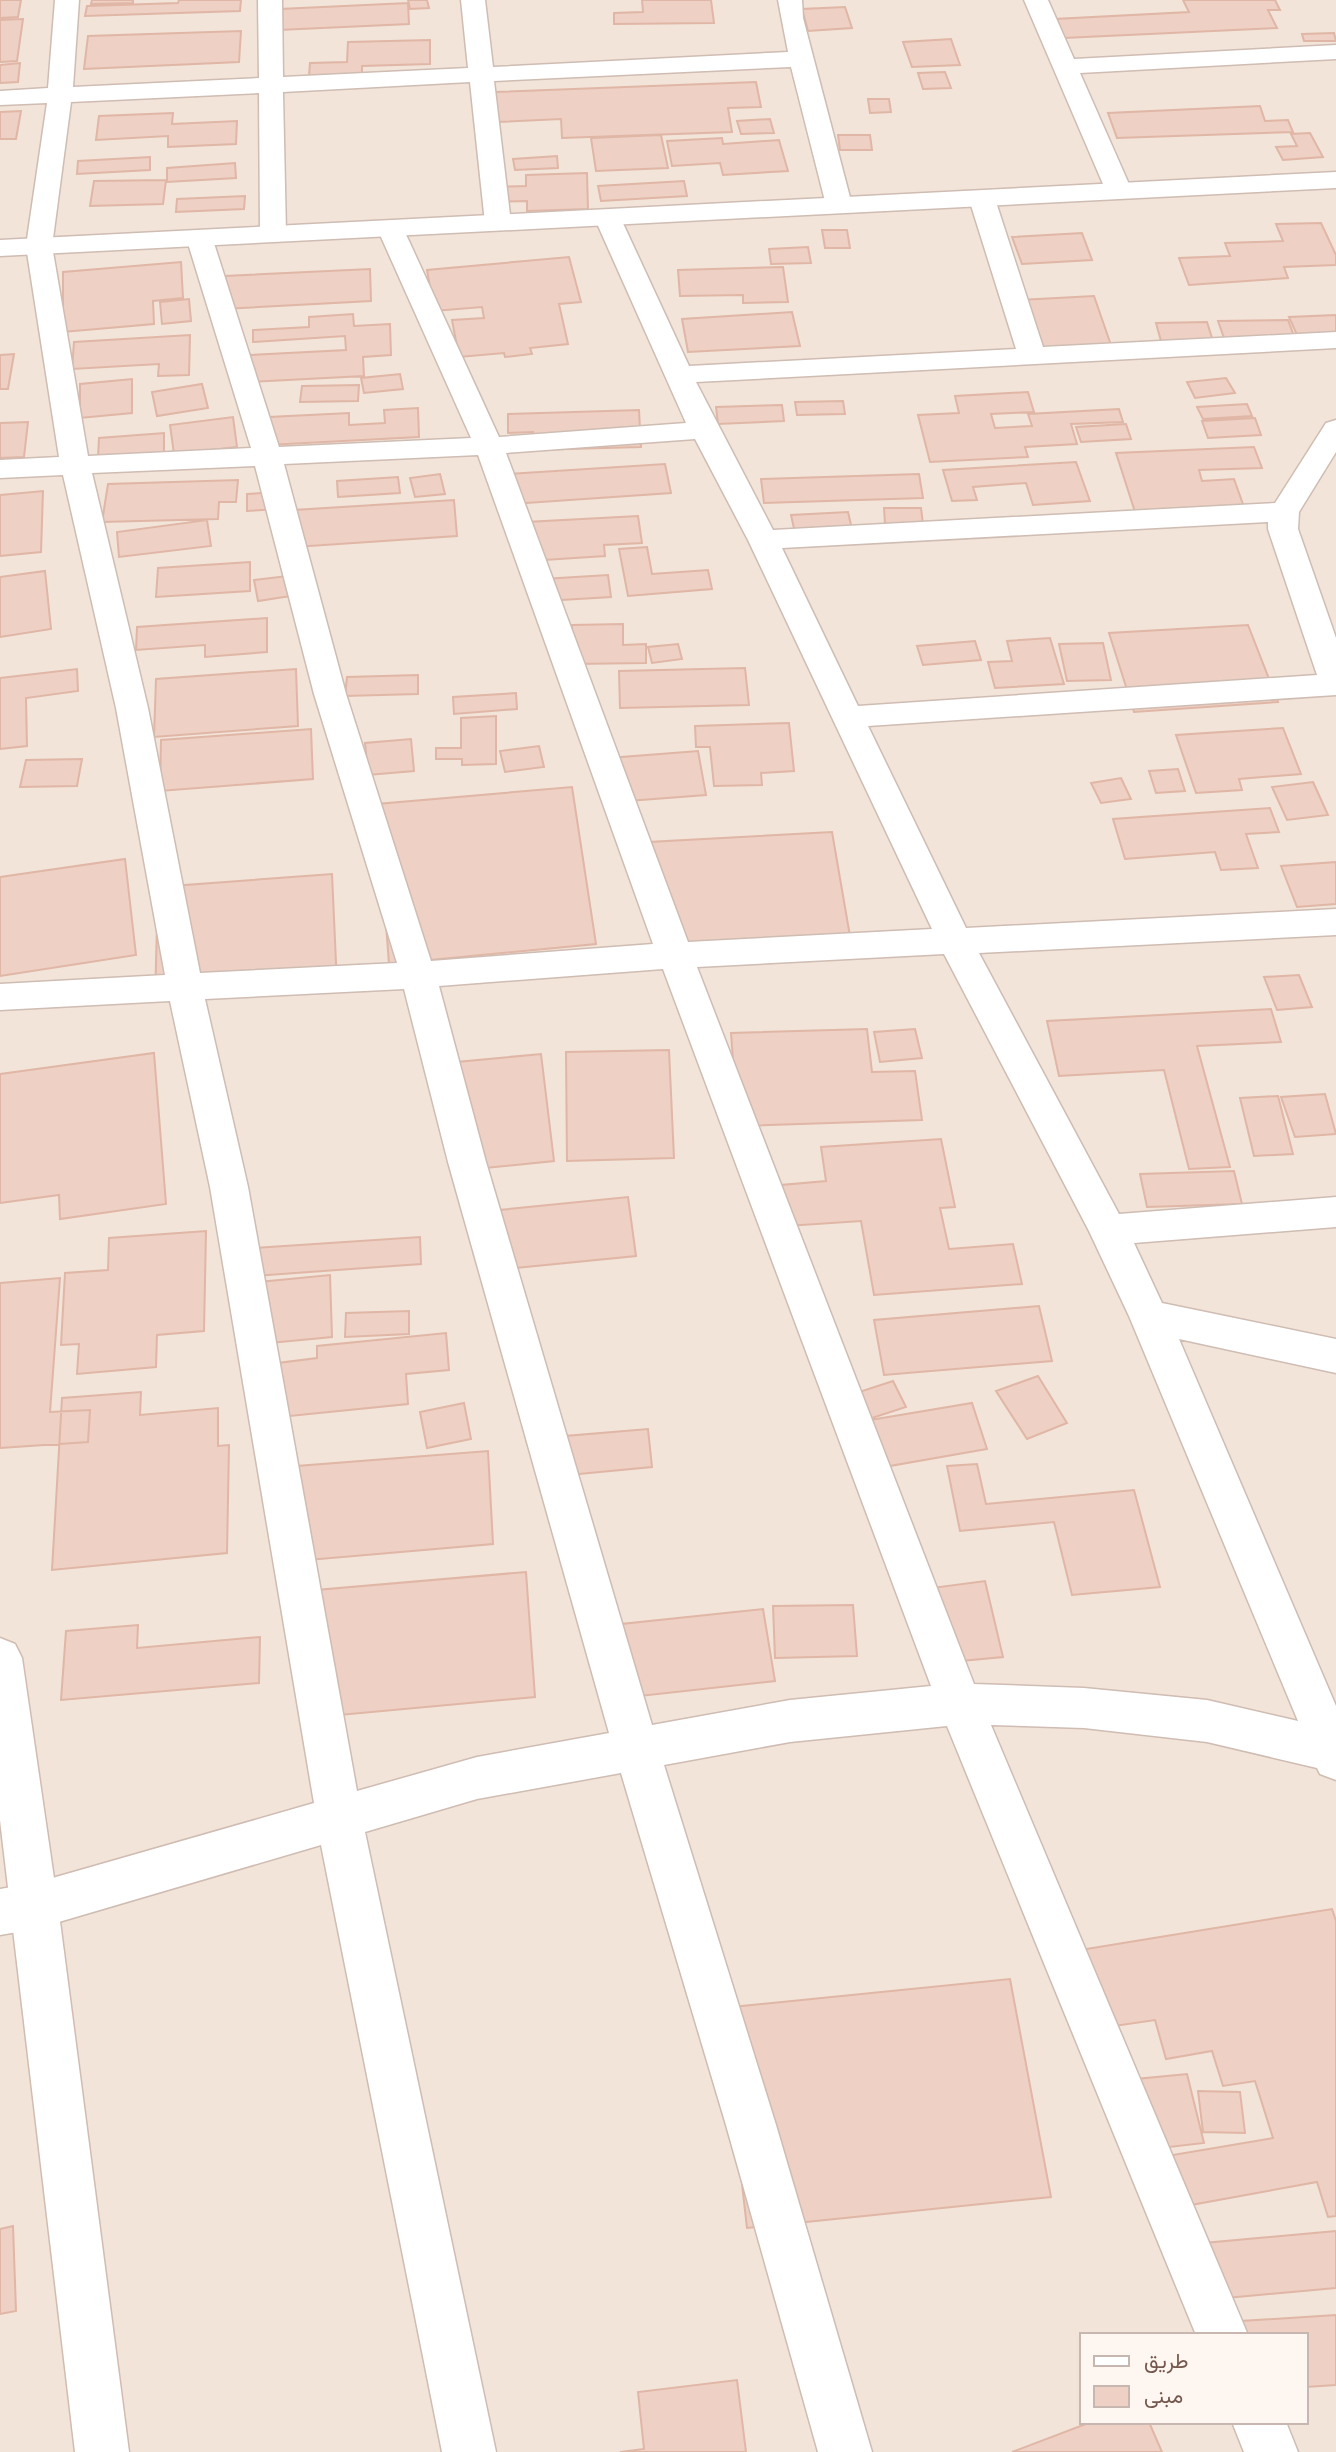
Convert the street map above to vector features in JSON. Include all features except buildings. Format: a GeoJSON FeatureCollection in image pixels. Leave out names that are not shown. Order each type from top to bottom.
{"type":"FeatureCollection","features":[{"type":"Feature","properties":{"kind":"street"},"geometry":{"type":"LineString","coordinates":[[67,0],[60,95],[39,246],[75,465],[132,708],[185,988],[229,1187],[339,1818],[469,2452]]}},
{"type":"Feature","properties":{"kind":"street"},"geometry":{"type":"LineString","coordinates":[[270,0],[272,234]]}},
{"type":"Feature","properties":{"kind":"street"},"geometry":{"type":"LineString","coordinates":[[473,0],[498,223]]}},
{"type":"Feature","properties":{"kind":"street"},"geometry":{"type":"LineString","coordinates":[[790,0],[839,205]]}},
{"type":"Feature","properties":{"kind":"street"},"geometry":{"type":"LineString","coordinates":[[1036,0],[1119,191]]}},
{"type":"Feature","properties":{"kind":"street"},"geometry":{"type":"LineString","coordinates":[[1064,67],[1336,52]]}},
{"type":"Feature","properties":{"kind":"street"},"geometry":{"type":"LineString","coordinates":[[0,98],[803,58]]}},
{"type":"Feature","properties":{"kind":"street"},"geometry":{"type":"LineString","coordinates":[[0,248],[1336,180]]}},
{"type":"Feature","properties":{"kind":"street"},"geometry":{"type":"LineString","coordinates":[[982,199],[1032,357]]}},
{"type":"Feature","properties":{"kind":"street"},"geometry":{"type":"LineString","coordinates":[[608,219],[704,430],[763,540],[954,939],[1108,1230],[1149,1315],[1335,1753]]}},
{"type":"Feature","properties":{"kind":"street"},"geometry":{"type":"LineString","coordinates":[[390,228],[489,446],[675,955],[739,1116],[826,1358],[960,1704],[1221,2333]]}},
{"type":"Feature","properties":{"kind":"street"},"geometry":{"type":"LineString","coordinates":[[198,237],[268,458],[330,694],[418,975],[467,1162],[636,1748],[751,2125],[845,2452]]}},
{"type":"Feature","properties":{"kind":"street"},"geometry":{"type":"LineString","coordinates":[[679,375],[1336,340]]}},
{"type":"Feature","properties":{"kind":"street"},"geometry":{"type":"LineString","coordinates":[[849,717],[1336,684],[1283,529],[1284,512],[1336,429]]}},
{"type":"Feature","properties":{"kind":"street"},"geometry":{"type":"LineString","coordinates":[[0,468],[268,458],[489,446],[704,430]]}},
{"type":"Feature","properties":{"kind":"street"},"geometry":{"type":"LineString","coordinates":[[763,540],[1284,512]]}},
{"type":"Feature","properties":{"kind":"street"},"geometry":{"type":"LineString","coordinates":[[0,997],[418,975],[675,955],[954,939],[1334,925]]}},
{"type":"Feature","properties":{"kind":"street"},"geometry":{"type":"LineString","coordinates":[[1108,1230],[1336,1212]]}},
{"type":"Feature","properties":{"kind":"street"},"geometry":{"type":"LineString","coordinates":[[1149,1315],[1336,1356]]}},
{"type":"Feature","properties":{"kind":"street"},"geometry":{"type":"LineString","coordinates":[[0,1658],[18,1909],[102,2452]]}},
{"type":"Feature","properties":{"kind":"street"},"geometry":{"type":"LineString","coordinates":[[18,1909],[477,1778],[790,1721],[960,1704],[1084,1709],[1207,1721],[1335,1753]]}},
{"type":"Feature","properties":{"kind":"street"},"geometry":{"type":"LineString","coordinates":[[1260,2424],[1271,2452]]}},
{"type":"Feature","properties":{"kind":"shaded area"},"geometry":{"type":"Polygon","coordinates":[[[0,0],[1336,0],[1336,2452],[0,2452],[0,0]]]}}]}
